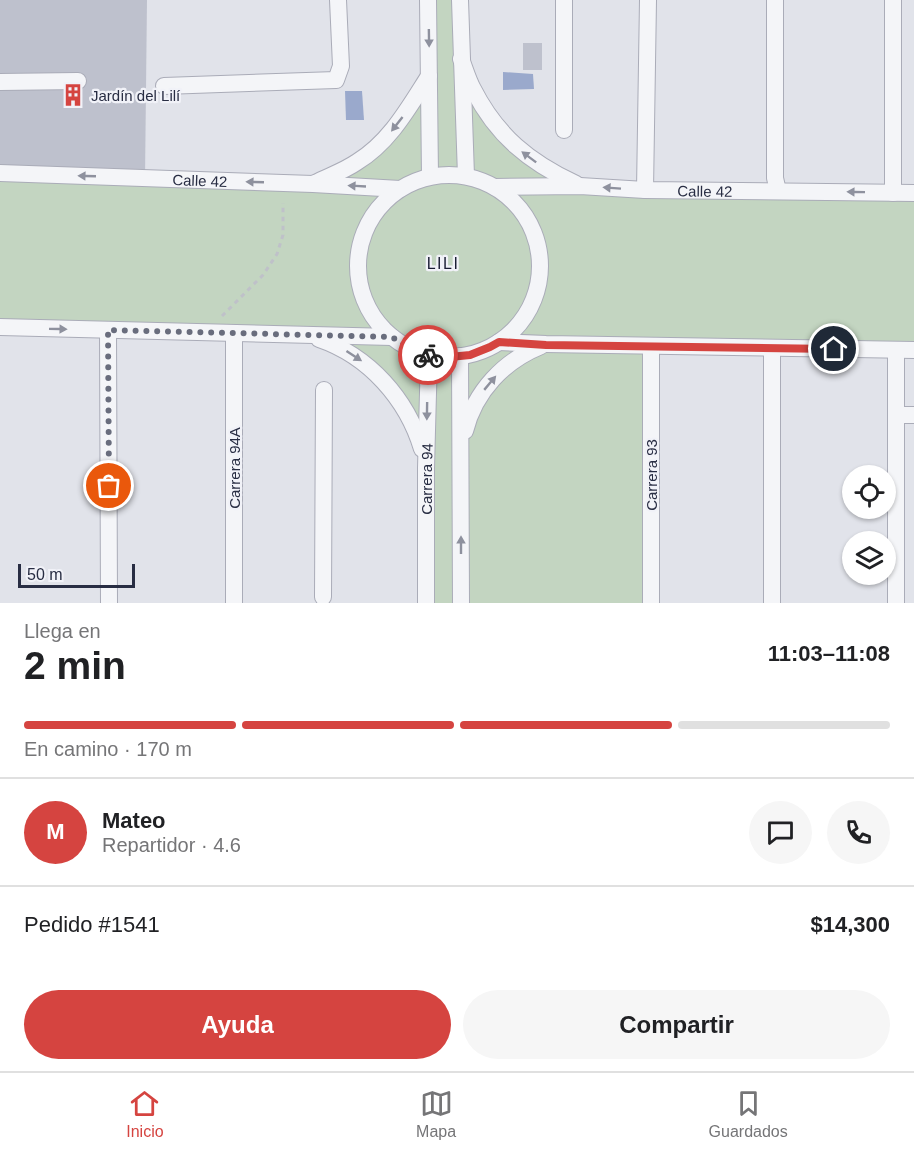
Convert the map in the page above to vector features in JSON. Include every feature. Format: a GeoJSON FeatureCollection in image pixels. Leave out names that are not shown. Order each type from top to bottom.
{"type":"FeatureCollection","features":[{"type":"Feature","properties":{"kind":"street"},"geometry":{"type":"LineString","coordinates":[[165,86],[336,80],[341,66],[338,0]]}},
{"type":"Feature","properties":{"kind":"street"},"geometry":{"type":"LineString","coordinates":[[429,0],[430,176]]}},
{"type":"Feature","properties":{"kind":"street"},"geometry":{"type":"LineString","coordinates":[[460,0],[466,176]]}},
{"type":"Feature","properties":{"kind":"street"},"geometry":{"type":"LineString","coordinates":[[564,0],[564,130]]}},
{"type":"Feature","properties":{"kind":"street"},"geometry":{"type":"LineString","coordinates":[[645,190],[648,0]]}},
{"type":"Feature","properties":{"kind":"street"},"geometry":{"type":"LineString","coordinates":[[775,0],[774,178],[778,191]]}},
{"type":"Feature","properties":{"kind":"street"},"geometry":{"type":"LineString","coordinates":[[893,0],[893,193]]}},
{"type":"Feature","properties":{"kind":"street"},"geometry":{"type":"LineString","coordinates":[[461,59],[477,96],[506,137],[528,157],[580,186]]}},
{"type":"Feature","properties":{"kind":"street"},"geometry":{"type":"LineString","coordinates":[[313,184],[358,162],[379,144],[398,124],[429,75]]}},
{"type":"Feature","properties":{"kind":"street"},"geometry":{"type":"LineString","coordinates":[[0,82],[78,81]]}},
{"type":"Feature","properties":{"kind":"street","name":"Calle 42"},"geometry":{"type":"LineString","coordinates":[[0,173],[400,189]]}},
{"type":"Feature","properties":{"kind":"street"},"geometry":{"type":"LineString","coordinates":[[455,174],[466,176],[495,187],[513,201],[528,219],[537,241],[540,264],[538,287],[530,308],[516,327],[499,342],[480,351],[460,356],[429,355],[404,345],[392,337],[377,322],[366,303],[360,282],[358,261],[362,239],[370,220],[384,202],[400,189],[430,176],[455,174]]}},
{"type":"Feature","properties":{"kind":"street","name":"Calle 42"},"geometry":{"type":"LineString","coordinates":[[495,187],[580,186],[645,190],[914,193]]}},
{"type":"Feature","properties":{"kind":"street"},"geometry":{"type":"LineString","coordinates":[[0,327],[392,337]]}},
{"type":"Feature","properties":{"kind":"street"},"geometry":{"type":"LineString","coordinates":[[108,330],[109,603]]}},
{"type":"Feature","properties":{"kind":"street","name":"Carrera 94A"},"geometry":{"type":"LineString","coordinates":[[234,333],[234,603]]}},
{"type":"Feature","properties":{"kind":"street"},"geometry":{"type":"LineString","coordinates":[[300,334],[321,339],[341,348],[376,373],[391,389],[409,416],[426,468]]}},
{"type":"Feature","properties":{"kind":"street"},"geometry":{"type":"LineString","coordinates":[[499,342],[546,345],[914,350]]}},
{"type":"Feature","properties":{"kind":"street"},"geometry":{"type":"LineString","coordinates":[[461,455],[470,415],[491,380],[516,358],[546,345]]}},
{"type":"Feature","properties":{"kind":"street","name":"Carrera 93"},"geometry":{"type":"LineString","coordinates":[[651,346],[651,603]]}},
{"type":"Feature","properties":{"kind":"street"},"geometry":{"type":"LineString","coordinates":[[772,348],[772,603]]}},
{"type":"Feature","properties":{"kind":"street"},"geometry":{"type":"LineString","coordinates":[[896,350],[896,603]]}},
{"type":"Feature","properties":{"kind":"street","name":"Carrera 94"},"geometry":{"type":"LineString","coordinates":[[426,603],[429,355]]}},
{"type":"Feature","properties":{"kind":"street"},"geometry":{"type":"LineString","coordinates":[[460,356],[461,603]]}},
{"type":"Feature","properties":{"kind":"street"},"geometry":{"type":"LineString","coordinates":[[323,597],[324,390]]}},
{"type":"Feature","properties":{"kind":"street"},"geometry":{"type":"LineString","coordinates":[[896,415],[914,415]]}},
{"type":"Feature","properties":{"kind":"path"},"geometry":{"type":"LineString","coordinates":[[219,320],[263,275],[277,254],[283,236],[283,203]]}},
{"type":"Feature","properties":{"kind":"green space"},"geometry":{"type":"Polygon","coordinates":[[[428,0],[460,0],[461,59],[487,113],[580,186],[914,193],[914,350],[651,346],[651,603],[426,603],[426,468],[391,389],[321,339],[0,327],[0,173],[313,184],[358,162],[429,75],[428,0]]]}},
{"type":"Feature","properties":{"kind":"water"},"geometry":{"type":"Polygon","coordinates":[[[503,72],[533,74],[534,89],[503,90],[503,72]]]}},
{"type":"Feature","properties":{"kind":"water"},"geometry":{"type":"Polygon","coordinates":[[[345,91],[362,91],[364,120],[346,120],[345,91]]]}},
{"type":"Feature","properties":{"kind":"building","name":"Jardín del Lilí"},"geometry":{"type":"Polygon","coordinates":[[[0,0],[147,0],[145,178],[0,173],[0,0]]]}},
{"type":"Feature","properties":{"kind":"building"},"geometry":{"type":"Polygon","coordinates":[[[523,43],[542,43],[542,70],[523,70],[523,43]]]}},
{"type":"Feature","properties":{"kind":"way so far"},"geometry":{"type":"LineString","coordinates":[[109,486],[108,330],[392,337],[428,355]]}},
{"type":"Feature","properties":{"kind":"place","name":"Jardín del Lilí"},"geometry":{"type":"Point","coordinates":[73,95]}},
{"type":"Feature","properties":{"kind":"district","name":"LILI"},"geometry":{"type":"Point","coordinates":[443,263]}},
{"type":"Feature","properties":{"kind":"route"},"geometry":{"type":"LineString","coordinates":[[428,355],[439,357],[470,355],[499,342],[546,345],[834,349]]}}]}
